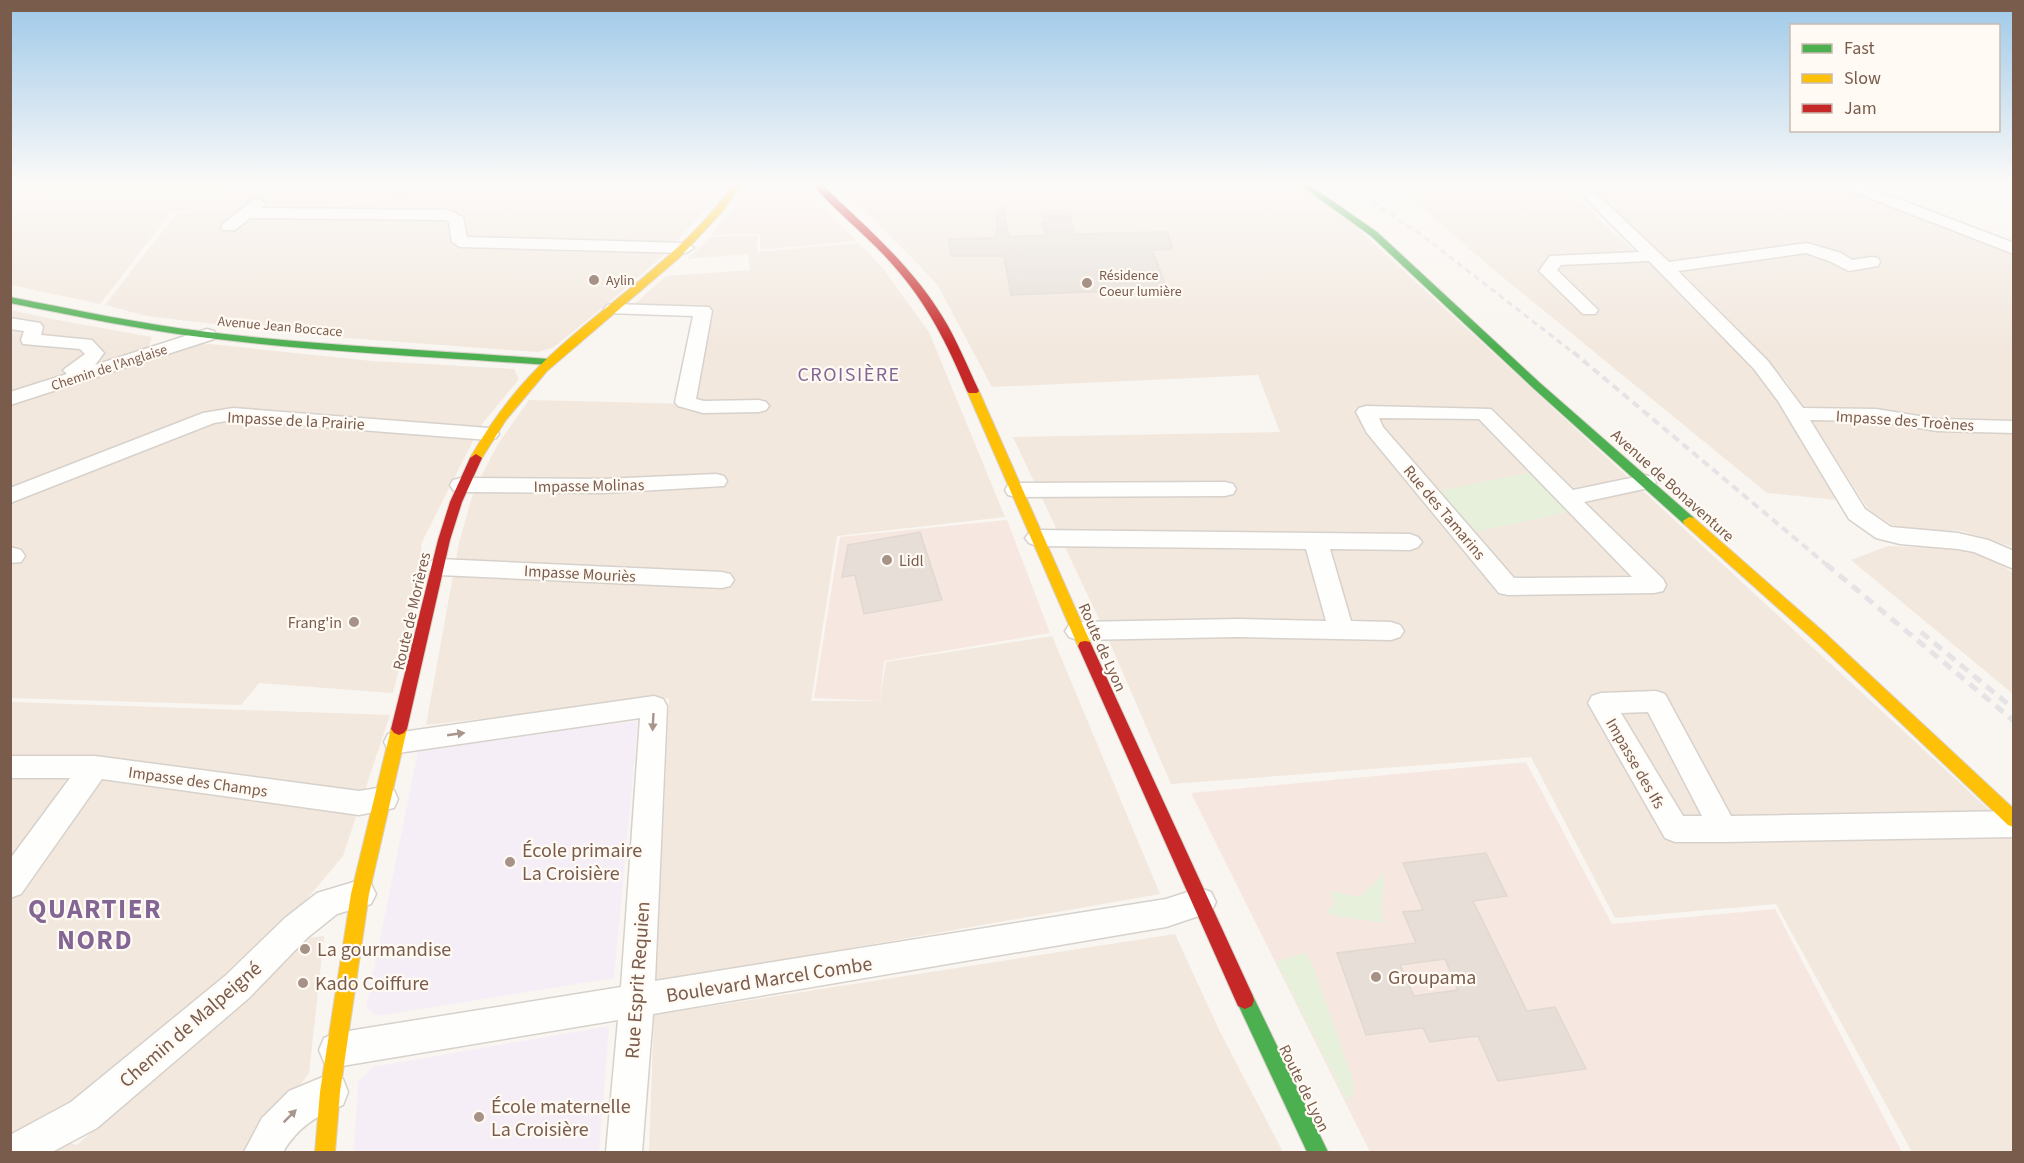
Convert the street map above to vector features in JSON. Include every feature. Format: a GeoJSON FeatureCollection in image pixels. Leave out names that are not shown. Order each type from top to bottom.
{"type":"FeatureCollection","features":[{"type":"Feature","properties":{"kind":"main road","name":"Route de Morières"},"geometry":{"type":"LineString","coordinates":[[325,1152],[330,1092],[360,894],[398,742],[446,531],[461,485],[489,434],[512,402],[548,362],[695,238]]}},
{"type":"Feature","properties":{"kind":"main road","name":"Route de Lyon"},"geometry":{"type":"LineString","coordinates":[[873,238],[892,257],[934,309],[955,350],[1200,903],[1318,1152]]}},
{"type":"Feature","properties":{"kind":"main road","name":"Avenue de Bonaventure"},"geometry":{"type":"LineString","coordinates":[[1379,238],[1527,377],[1821,638],[2013,822]]}},
{"type":"Feature","properties":{"kind":"main road","name":"Avenue Jean Boccace"},"geometry":{"type":"LineString","coordinates":[[10,300],[207,335],[397,353],[548,362]]}},
{"type":"Feature","properties":{"kind":"street"},"geometry":{"type":"LineString","coordinates":[[459,238],[460,242],[686,248]]}},
{"type":"Feature","properties":{"kind":"street"},"geometry":{"type":"LineString","coordinates":[[1634,238],[1758,362],[1796,414],[1857,514],[1884,532],[1900,537],[1958,541],[1980,546],[2013,561]]}},
{"type":"Feature","properties":{"kind":"street"},"geometry":{"type":"LineString","coordinates":[[1985,238],[2013,249]]}},
{"type":"Feature","properties":{"kind":"street"},"geometry":{"type":"LineString","coordinates":[[1590,310],[1548,271],[1556,260],[1658,262],[1807,248],[1835,257],[1849,266],[1872,262]]}},
{"type":"Feature","properties":{"kind":"street"},"geometry":{"type":"LineString","coordinates":[[613,309],[703,311],[685,402],[703,407],[759,406]]}},
{"type":"Feature","properties":{"kind":"street"},"geometry":{"type":"LineString","coordinates":[[10,322],[34,327],[30,340],[85,344],[91,348],[95,353],[90,360],[73,370]]}},
{"type":"Feature","properties":{"kind":"street","name":"Chemin de l'Anglaise"},"geometry":{"type":"LineString","coordinates":[[10,399],[207,335]]}},
{"type":"Feature","properties":{"kind":"street","name":"Rue des Tamarins"},"geometry":{"type":"LineString","coordinates":[[1366,412],[1484,413],[1568,498],[1654,585],[1508,587],[1374,429],[1366,412]]}},
{"type":"Feature","properties":{"kind":"street","name":"Impasse de la Prairie"},"geometry":{"type":"LineString","coordinates":[[10,496],[210,417],[233,414],[489,434]]}},
{"type":"Feature","properties":{"kind":"street","name":"Impasse des Troènes"},"geometry":{"type":"LineString","coordinates":[[1796,414],[1876,415],[1937,425],[2013,427]]}},
{"type":"Feature","properties":{"kind":"street","name":"Impasse Molinas"},"geometry":{"type":"LineString","coordinates":[[461,485],[603,486],[716,482]]}},
{"type":"Feature","properties":{"kind":"street"},"geometry":{"type":"LineString","coordinates":[[1568,498],[1645,482]]}},
{"type":"Feature","properties":{"kind":"street"},"geometry":{"type":"LineString","coordinates":[[1016,490],[1225,489]]}},
{"type":"Feature","properties":{"kind":"street"},"geometry":{"type":"LineString","coordinates":[[1038,538],[1410,542]]}},
{"type":"Feature","properties":{"kind":"street"},"geometry":{"type":"LineString","coordinates":[[1316,542],[1338,624]]}},
{"type":"Feature","properties":{"kind":"street","name":"Impasse Mouriès"},"geometry":{"type":"LineString","coordinates":[[439,567],[722,580]]}},
{"type":"Feature","properties":{"kind":"street"},"geometry":{"type":"LineString","coordinates":[[1078,631],[1238,628],[1391,631]]}},
{"type":"Feature","properties":{"kind":"street","name":"Impasse des Ifs"},"geometry":{"type":"LineString","coordinates":[[1723,829],[1656,701],[1601,704],[1675,829],[1723,829],[2013,822]]}},
{"type":"Feature","properties":{"kind":"street","name":"Rue Esprit Requien"},"geometry":{"type":"LineString","coordinates":[[398,742],[654,706],[637,1000],[624,1152]]}},
{"type":"Feature","properties":{"kind":"street","name":"Impasse des Champs"},"geometry":{"type":"LineString","coordinates":[[10,767],[95,767],[359,803],[384,800]]}},
{"type":"Feature","properties":{"kind":"street"},"geometry":{"type":"LineString","coordinates":[[10,884],[95,767]]}},
{"type":"Feature","properties":{"kind":"street","name":"Chemin de Malpeigné"},"geometry":{"type":"LineString","coordinates":[[17,1152],[84,1115],[237,987],[296,928],[328,903],[360,894]]}},
{"type":"Feature","properties":{"kind":"street","name":"Boulevard Marcel Combe"},"geometry":{"type":"LineString","coordinates":[[336,1050],[1166,913],[1200,903]]}},
{"type":"Feature","properties":{"kind":"street"},"geometry":{"type":"LineString","coordinates":[[262,1152],[274,1131],[302,1104],[330,1092]]}},
{"type":"Feature","properties":{"kind":"shaded area"},"geometry":{"type":"Polygon","coordinates":[[[10,238],[151,238],[100,304],[11,285],[10,238]]]}},
{"type":"Feature","properties":{"kind":"shaded area"},"geometry":{"type":"Polygon","coordinates":[[[157,238],[679,238],[665,254],[554,347],[538,352],[320,336],[146,316],[105,305],[157,238]]]}},
{"type":"Feature","properties":{"kind":"shaded area"},"geometry":{"type":"Polygon","coordinates":[[[710,238],[758,238],[757,252],[859,243],[882,267],[929,332],[1005,517],[837,536],[811,701],[880,701],[886,662],[1052,636],[1160,894],[656,982],[669,698],[426,725],[459,543],[474,490],[498,444],[529,400],[690,404],[713,312],[630,308],[666,276],[750,270],[748,254],[687,259],[710,238]]]}},
{"type":"Feature","properties":{"kind":"shaded area"},"geometry":{"type":"Polygon","coordinates":[[[760,238],[854,238],[857,241],[760,250],[760,238]]]}},
{"type":"Feature","properties":{"kind":"shaded area"},"geometry":{"type":"Polygon","coordinates":[[[893,238],[1368,238],[2013,832],[2013,1152],[1912,1152],[1776,904],[1615,918],[1531,757],[1171,784],[1107,636],[1013,437],[1280,432],[1258,375],[992,387],[937,284],[893,238]]]}},
{"type":"Feature","properties":{"kind":"shaded area"},"geometry":{"type":"Polygon","coordinates":[[[1457,238],[1619,238],[1689,297],[1780,401],[1838,500],[1767,493],[1457,238]]]}},
{"type":"Feature","properties":{"kind":"shaded area"},"geometry":{"type":"Polygon","coordinates":[[[1644,238],[1978,238],[2013,252],[2013,547],[1962,531],[1898,529],[1868,509],[1786,381],[1701,293],[1644,238]]]}},
{"type":"Feature","properties":{"kind":"shaded area"},"geometry":{"type":"Polygon","coordinates":[[[10,310],[152,337],[147,351],[11,395],[10,310]]]}},
{"type":"Feature","properties":{"kind":"shaded area"},"geometry":{"type":"Polygon","coordinates":[[[200,343],[372,361],[514,369],[519,379],[481,425],[421,544],[423,575],[393,693],[259,683],[241,705],[11,698],[11,403],[200,343]]]}},
{"type":"Feature","properties":{"kind":"shaded area"},"geometry":{"type":"Polygon","coordinates":[[[1007,520],[1050,633],[884,661],[880,701],[814,698],[840,537],[1007,520]]]}},
{"type":"Feature","properties":{"kind":"shaded area"},"geometry":{"type":"Polygon","coordinates":[[[1888,546],[1967,549],[1996,561],[2013,573],[2013,694],[1851,560],[1888,546]]]}},
{"type":"Feature","properties":{"kind":"shaded area"},"geometry":{"type":"Polygon","coordinates":[[[11,702],[390,715],[343,856],[240,978],[106,1092],[11,1144],[11,702]]]}},
{"type":"Feature","properties":{"kind":"shaded area","name":"École primaire La Croisière"},"geometry":{"type":"Polygon","coordinates":[[[638,721],[614,978],[378,1016],[366,1008],[419,747],[638,721]]]}},
{"type":"Feature","properties":{"kind":"shaded area","name":"Groupama"},"geometry":{"type":"Polygon","coordinates":[[[1526,762],[1612,924],[1775,909],[1902,1152],[1370,1152],[1191,793],[1526,762]]]}},
{"type":"Feature","properties":{"kind":"shaded area"},"geometry":{"type":"Polygon","coordinates":[[[1175,934],[1221,1034],[1283,1152],[649,1152],[654,1015],[1175,934]]]}},
{"type":"Feature","properties":{"kind":"shaded area"},"geometry":{"type":"Polygon","coordinates":[[[324,936],[309,1073],[279,1113],[255,1152],[44,1152],[65,1142],[77,1145],[246,994],[301,939],[324,936]]]}},
{"type":"Feature","properties":{"kind":"shaded area","name":"École maternelle La Croisière"},"geometry":{"type":"Polygon","coordinates":[[[609,1026],[599,1152],[354,1152],[358,1082],[373,1067],[609,1026]]]}},
{"type":"Feature","properties":{"kind":"green space"},"geometry":{"type":"Polygon","coordinates":[[[1532,472],[1572,511],[1476,532],[1439,491],[1532,472]]]}},
{"type":"Feature","properties":{"kind":"green space"},"geometry":{"type":"Polygon","coordinates":[[[1385,872],[1381,910],[1384,923],[1336,916],[1326,912],[1335,904],[1330,891],[1360,897],[1385,872]]]}},
{"type":"Feature","properties":{"kind":"green space"},"geometry":{"type":"Polygon","coordinates":[[[1306,953],[1313,966],[1352,1077],[1354,1093],[1347,1101],[1276,961],[1306,953]]]}},
{"type":"Feature","properties":{"kind":"building"},"geometry":{"type":"Polygon","coordinates":[[[1169,238],[1173,249],[1152,250],[1167,289],[1011,295],[1004,256],[951,256],[949,239],[1169,238]]]}},
{"type":"Feature","properties":{"kind":"building","name":"Lidl"},"geometry":{"type":"Polygon","coordinates":[[[920,532],[942,600],[864,614],[855,575],[842,577],[848,545],[920,532]]]}},
{"type":"Feature","properties":{"kind":"building","name":"Groupama"},"geometry":{"type":"Polygon","coordinates":[[[1486,853],[1507,896],[1473,901],[1527,1011],[1555,1007],[1586,1069],[1498,1081],[1478,1036],[1430,1042],[1423,1028],[1366,1035],[1337,953],[1416,943],[1403,912],[1423,910],[1403,863],[1486,853]],[[1445,959],[1400,965],[1414,996],[1458,990],[1445,959]]]}},
{"type":"Feature","properties":{"kind":"railway"},"geometry":{"type":"LineString","coordinates":[[1426,238],[1575,354]]}},
{"type":"Feature","properties":{"kind":"railway"},"geometry":{"type":"LineString","coordinates":[[1573,352],[1828,566]]}},
{"type":"Feature","properties":{"kind":"railway"},"geometry":{"type":"LineString","coordinates":[[1826,564],[2014,721]]}},
{"type":"Feature","properties":{"kind":"railway"},"geometry":{"type":"LineString","coordinates":[[1921,632],[2014,709]]}},
{"type":"Feature","properties":{"kind":"traffic: fast"},"geometry":{"type":"LineString","coordinates":[[1379,238],[1536,385],[1689,521]]}},
{"type":"Feature","properties":{"kind":"traffic: fast"},"geometry":{"type":"LineString","coordinates":[[10,300],[133,324],[249,340],[548,362]]}},
{"type":"Feature","properties":{"kind":"traffic: fast"},"geometry":{"type":"LineString","coordinates":[[1245,1000],[1318,1152]]}},
{"type":"Feature","properties":{"kind":"traffic: slow"},"geometry":{"type":"LineString","coordinates":[[476,458],[502,417],[544,368],[694,238]]}},
{"type":"Feature","properties":{"kind":"traffic: slow"},"geometry":{"type":"LineString","coordinates":[[973,391],[1085,646]]}},
{"type":"Feature","properties":{"kind":"traffic: slow"},"geometry":{"type":"LineString","coordinates":[[1689,521],[1821,638],[2014,820]]}},
{"type":"Feature","properties":{"kind":"traffic: slow"},"geometry":{"type":"LineString","coordinates":[[325,1152],[330,1092],[360,894],[399,729]]}},
{"type":"Feature","properties":{"kind":"traffic: jam"},"geometry":{"type":"LineString","coordinates":[[873,238],[925,297],[947,334],[973,391]]}},
{"type":"Feature","properties":{"kind":"traffic: jam"},"geometry":{"type":"LineString","coordinates":[[399,729],[444,540],[456,502],[476,458]]}},
{"type":"Feature","properties":{"kind":"traffic: jam"},"geometry":{"type":"LineString","coordinates":[[1085,646],[1245,1000]]}},
{"type":"Feature","properties":{"kind":"place","name":"Aylin"},"geometry":{"type":"Point","coordinates":[594,280]}},
{"type":"Feature","properties":{"kind":"place","name":"Résidence Coeur lumière"},"geometry":{"type":"Point","coordinates":[1087,283]}},
{"type":"Feature","properties":{"kind":"place","name":"Lidl"},"geometry":{"type":"Point","coordinates":[887,560]}},
{"type":"Feature","properties":{"kind":"place","name":"Frang'in"},"geometry":{"type":"Point","coordinates":[354,622]}},
{"type":"Feature","properties":{"kind":"place","name":"École primaire La Croisière"},"geometry":{"type":"Point","coordinates":[510,862]}},
{"type":"Feature","properties":{"kind":"place","name":"La gourmandise"},"geometry":{"type":"Point","coordinates":[305,949]}},
{"type":"Feature","properties":{"kind":"place","name":"Groupama"},"geometry":{"type":"Point","coordinates":[1376,977]}},
{"type":"Feature","properties":{"kind":"place","name":"Kado Coiffure"},"geometry":{"type":"Point","coordinates":[303,983]}},
{"type":"Feature","properties":{"kind":"place","name":"École maternelle La Croisière"},"geometry":{"type":"Point","coordinates":[479,1117]}},
{"type":"Feature","properties":{"kind":"district","name":"CROISIÈRE"},"geometry":{"type":"Point","coordinates":[849,374]}},
{"type":"Feature","properties":{"kind":"district","name":"QUARTIER NORD"},"geometry":{"type":"Point","coordinates":[95,924]}}]}
